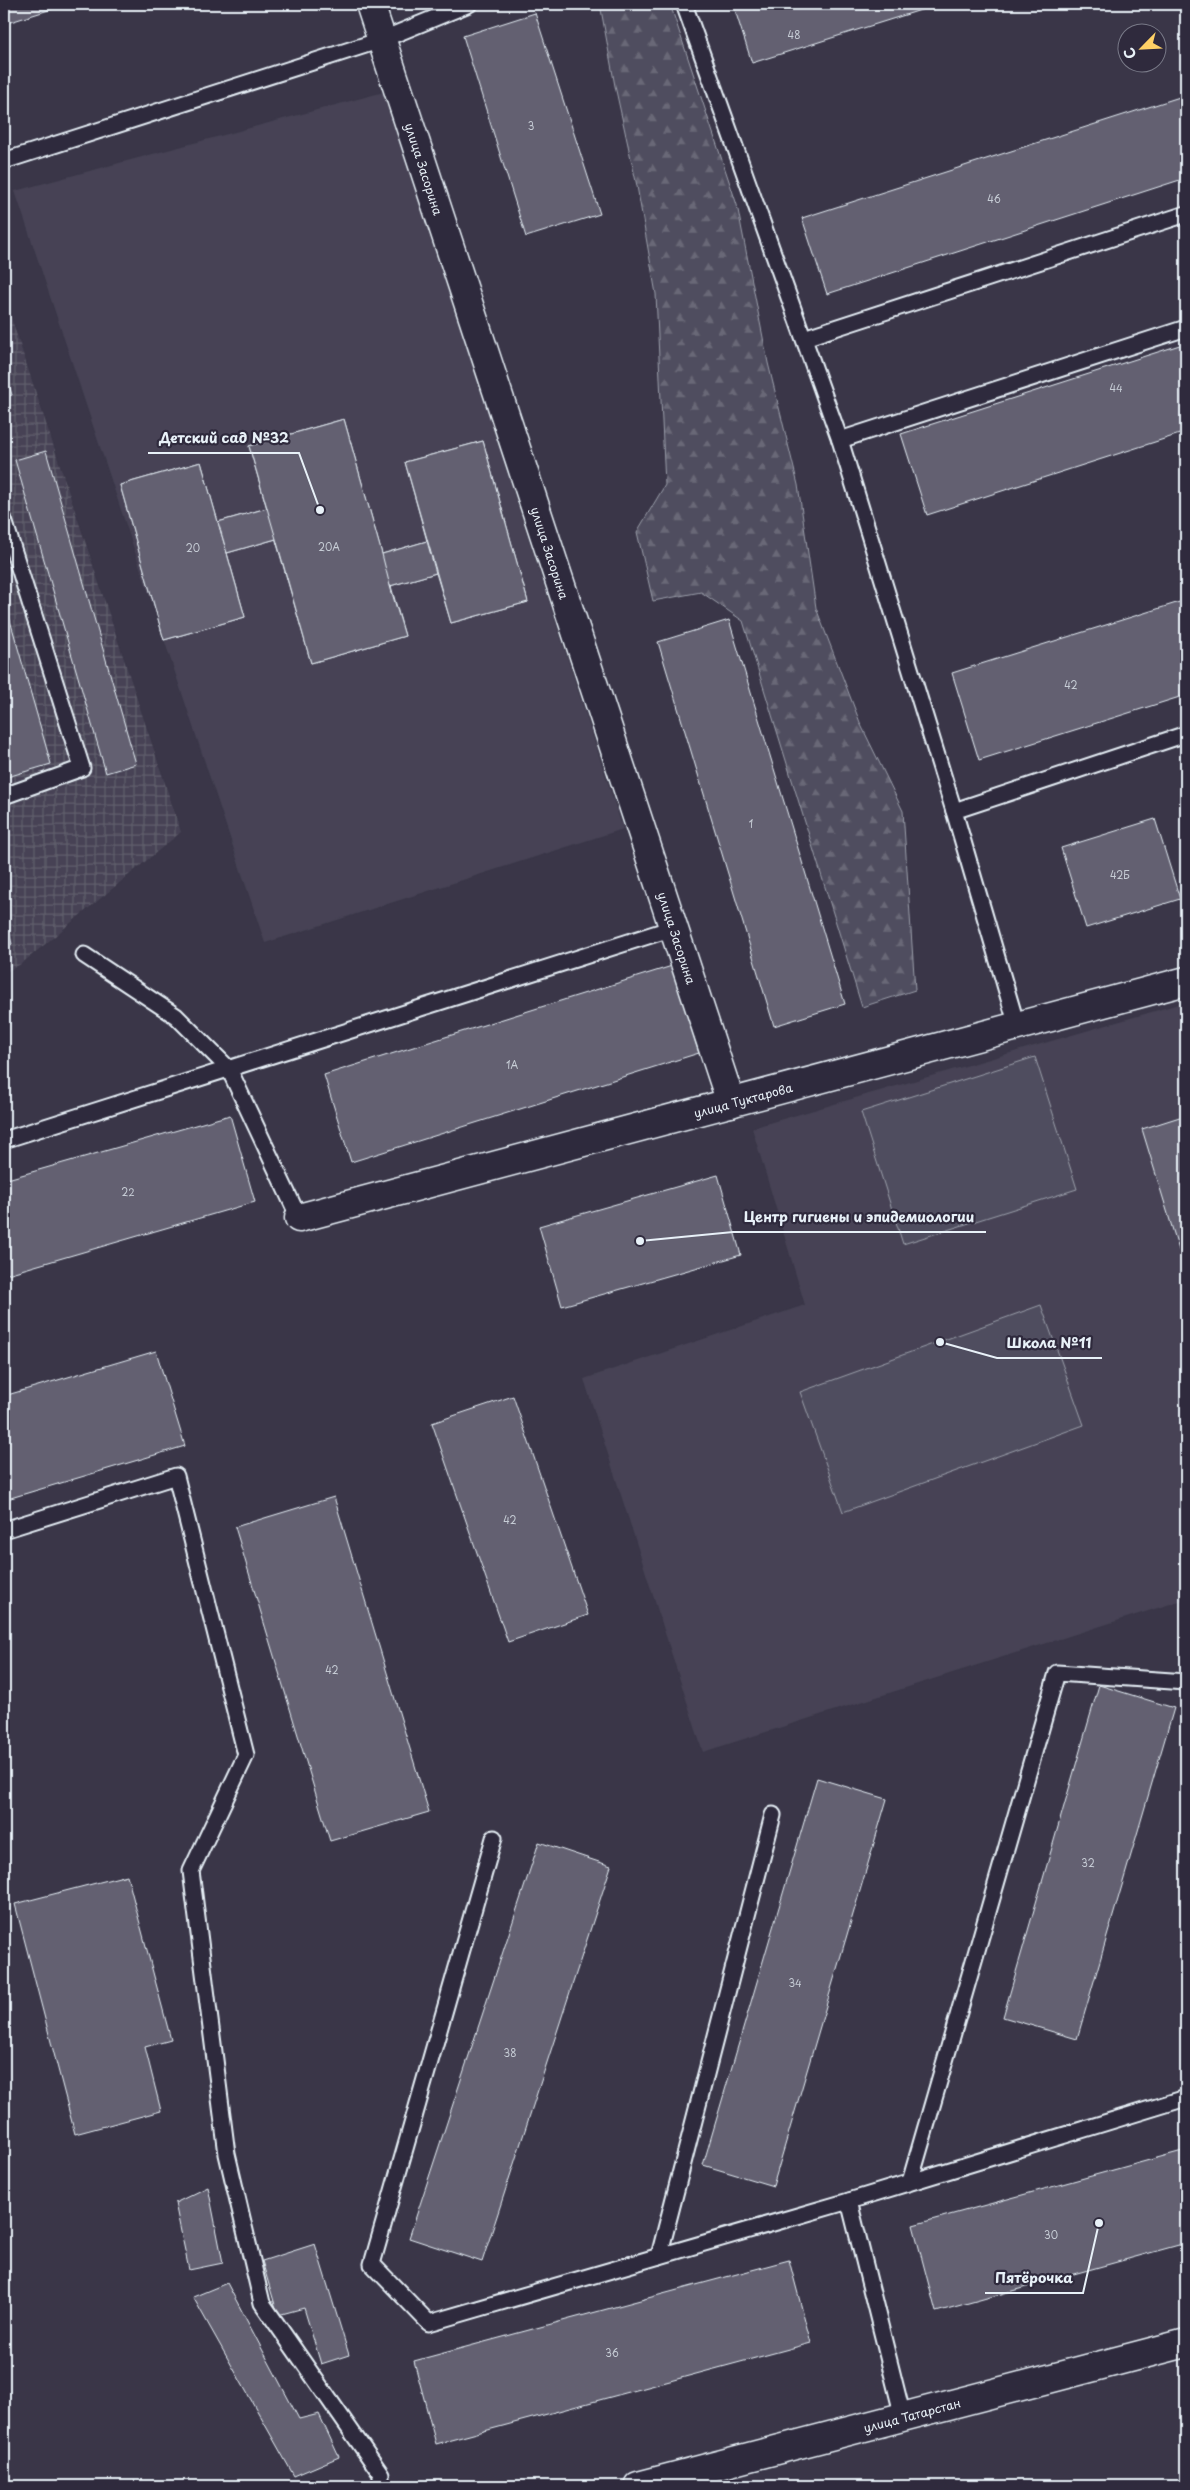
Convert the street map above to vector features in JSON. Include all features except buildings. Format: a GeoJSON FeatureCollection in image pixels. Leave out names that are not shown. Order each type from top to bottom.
{"type":"FeatureCollection","features":[{"type":"Feature","properties":{"kind":"street","name":"улица Засорина"},"geometry":{"type":"LineString","coordinates":[[370,4],[731,1103]]}},
{"type":"Feature","properties":{"kind":"street","name":"улица Туктарова"},"geometry":{"type":"LineString","coordinates":[[299,1218],[1186,982]]}},
{"type":"Feature","properties":{"kind":"street","name":"улица Татарстан"},"geometry":{"type":"LineString","coordinates":[[638,2486],[720,2476],[903,2417],[1186,2343]]}},
{"type":"Feature","properties":{"kind":"lane"},"geometry":{"type":"LineString","coordinates":[[4,161],[381,40],[469,4]]}},
{"type":"Feature","properties":{"kind":"lane"},"geometry":{"type":"LineString","coordinates":[[684,4],[840,440],[954,811],[1017,1026]]}},
{"type":"Feature","properties":{"kind":"lane"},"geometry":{"type":"LineString","coordinates":[[804,338],[1186,214]]}},
{"type":"Feature","properties":{"kind":"lane"},"geometry":{"type":"LineString","coordinates":[[840,440],[1186,328]]}},
{"type":"Feature","properties":{"kind":"lane"},"geometry":{"type":"LineString","coordinates":[[4,520],[82,768],[4,796]]}},
{"type":"Feature","properties":{"kind":"lane"},"geometry":{"type":"LineString","coordinates":[[954,811],[1186,734]]}},
{"type":"Feature","properties":{"kind":"lane"},"geometry":{"type":"LineString","coordinates":[[4,1140],[673,928]]}},
{"type":"Feature","properties":{"kind":"lane"},"geometry":{"type":"LineString","coordinates":[[84,955],[176,1016],[229,1069],[299,1218]]}},
{"type":"Feature","properties":{"kind":"lane"},"geometry":{"type":"LineString","coordinates":[[4,1530],[176,1476],[246,1755],[191,1871],[227,2154],[262,2303],[381,2474],[381,2486]]}},
{"type":"Feature","properties":{"kind":"lane"},"geometry":{"type":"LineString","coordinates":[[910,2182],[1057,1673],[1186,1682]]}},
{"type":"Feature","properties":{"kind":"lane"},"geometry":{"type":"LineString","coordinates":[[660,2256],[773,1815]]}},
{"type":"Feature","properties":{"kind":"lane"},"geometry":{"type":"LineString","coordinates":[[494,1838],[372,2264],[429,2323],[850,2201],[1186,2098]]}},
{"type":"Feature","properties":{"kind":"lane"},"geometry":{"type":"LineString","coordinates":[[850,2201],[903,2417]]}},
{"type":"Feature","properties":{"kind":"shaded area"},"geometry":{"type":"Polygon","coordinates":[[[384,92],[623,829],[265,943],[15,191],[384,92]]]}},
{"type":"Feature","properties":{"kind":"shaded area"},"geometry":{"type":"Polygon","coordinates":[[[4,296],[181,832],[21,964],[4,973],[4,296]]]}},
{"type":"Feature","properties":{"kind":"shaded area"},"geometry":{"type":"Polygon","coordinates":[[[1186,1002],[1186,1599],[703,1752],[584,1379],[805,1305],[752,1128],[1186,1002]]]}},
{"type":"Feature","properties":{"kind":"green space"},"geometry":{"type":"Polygon","coordinates":[[[600,4],[670,4],[737,205],[768,363],[798,485],[816,608],[861,725],[903,811],[915,990],[862,1007],[743,621],[701,592],[653,601],[637,532],[665,485],[656,294],[637,186],[615,86],[600,4]]]}},
{"type":"Feature","properties":{"kind":"green space"},"geometry":{"type":"Polygon","coordinates":[[[1035,1057],[1077,1189],[903,1244],[861,1112],[1035,1057]]]}},
{"type":"Feature","properties":{"kind":"green space"},"geometry":{"type":"Polygon","coordinates":[[[1041,1305],[1084,1425],[843,1512],[800,1392],[1041,1305]]]}},
{"type":"Feature","properties":{"kind":"place","name":"Детский сад №32"},"geometry":{"type":"Point","coordinates":[320,510]}},
{"type":"Feature","properties":{"kind":"place","name":"Центр гигиены и эпидемиологии"},"geometry":{"type":"Point","coordinates":[640,1241]}},
{"type":"Feature","properties":{"kind":"place","name":"Школа №11"},"geometry":{"type":"Point","coordinates":[940,1342]}},
{"type":"Feature","properties":{"kind":"place","name":"Пятёрочка"},"geometry":{"type":"Point","coordinates":[1099,2223]}}]}
